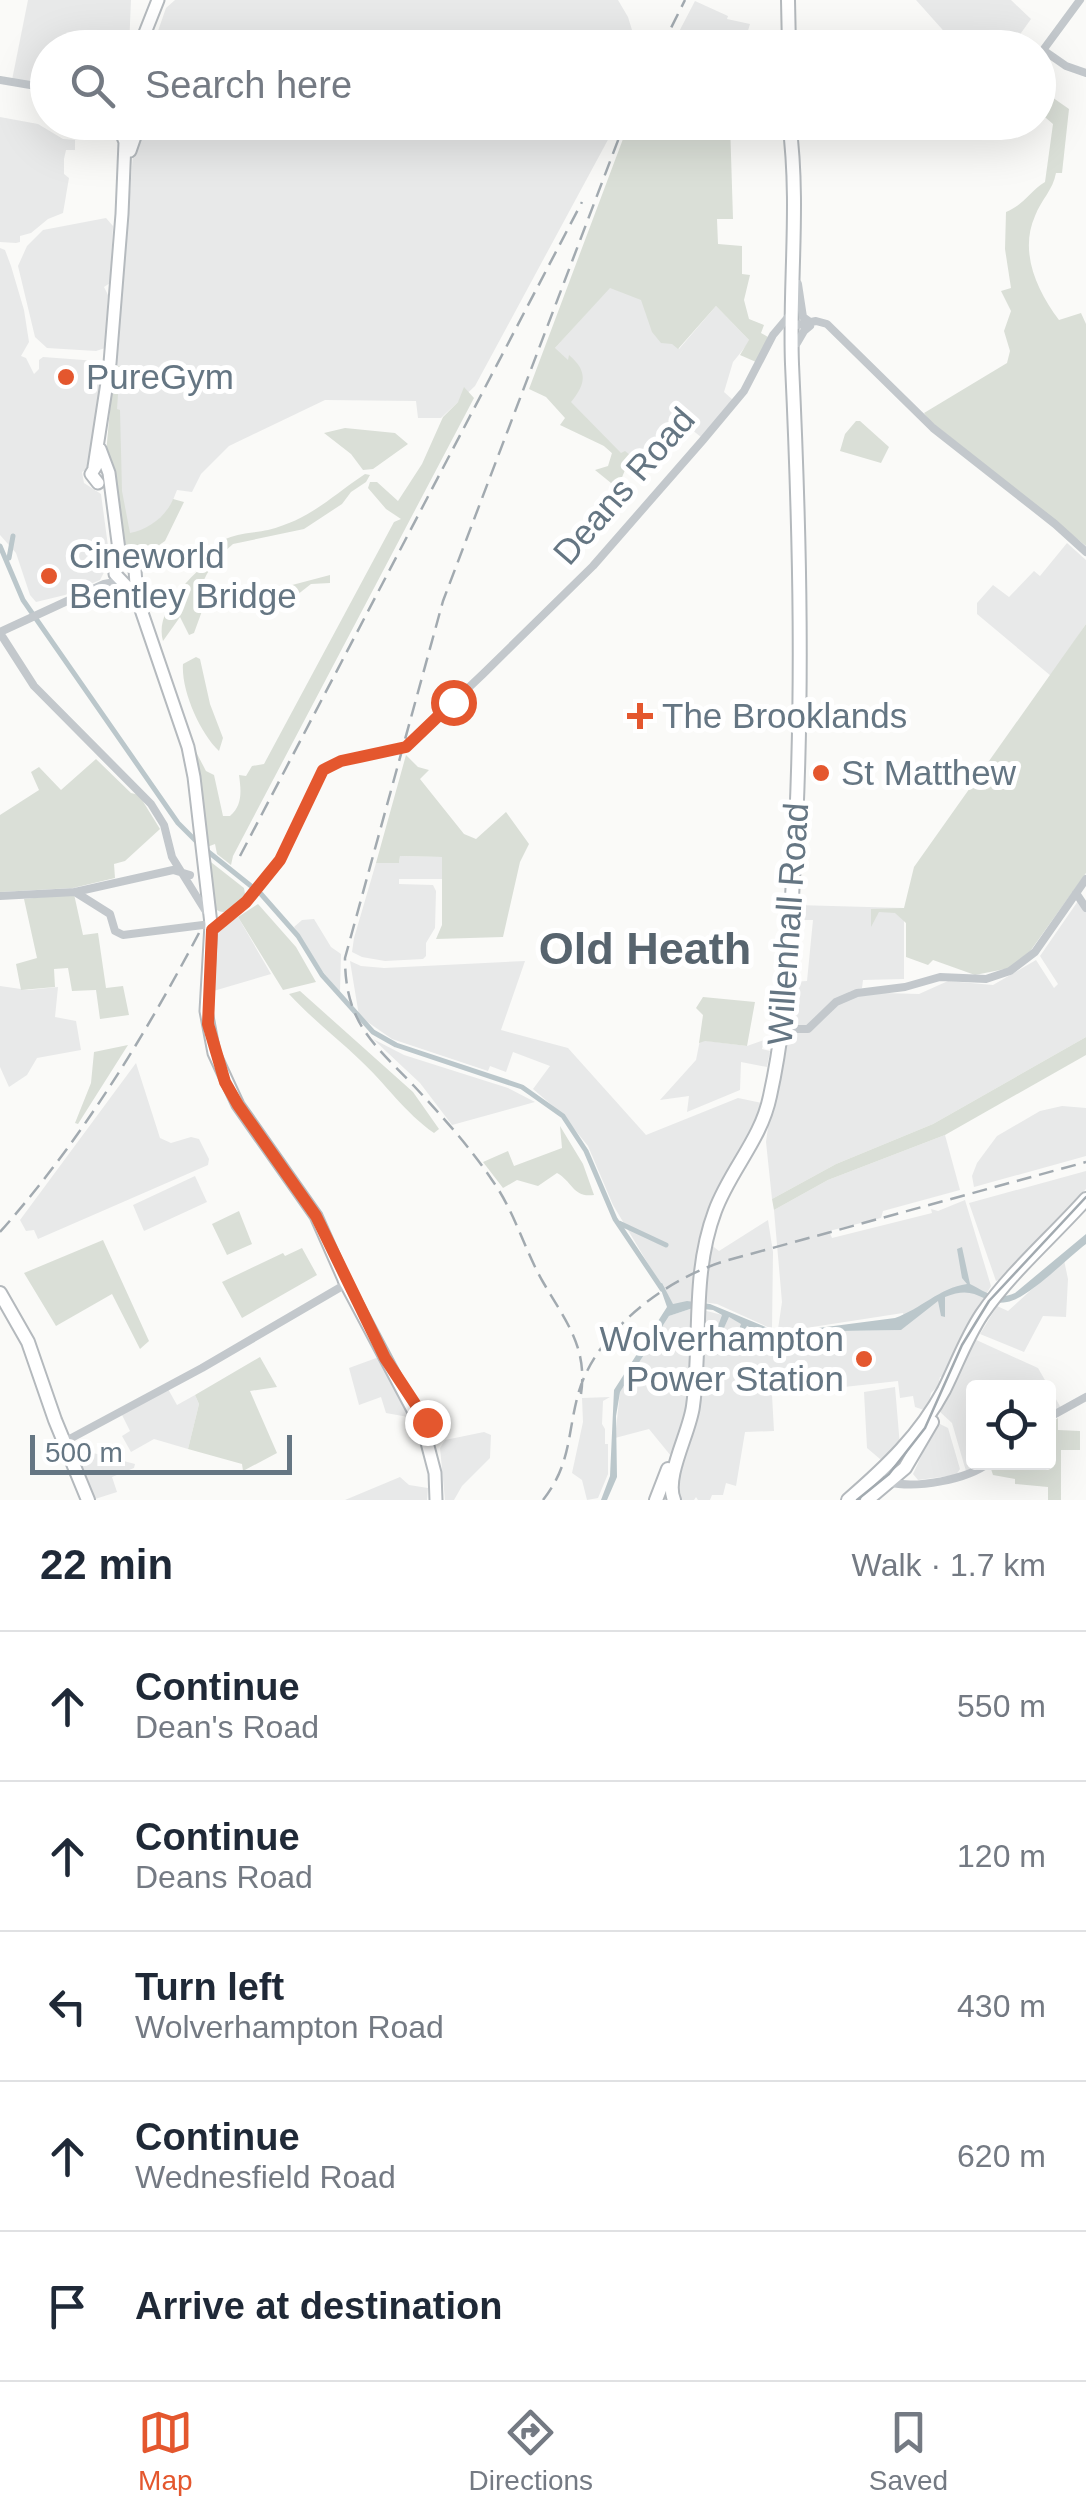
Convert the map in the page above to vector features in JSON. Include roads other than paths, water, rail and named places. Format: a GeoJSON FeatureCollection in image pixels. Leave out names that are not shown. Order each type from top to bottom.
{"type":"FeatureCollection","features":[{"type":"Feature","properties":{"kind":"highway"},"geometry":{"type":"LineString","coordinates":[[779,0],[780,30]]}},
{"type":"Feature","properties":{"kind":"highway"},"geometry":{"type":"LineString","coordinates":[[788,0],[789,30]]}},
{"type":"Feature","properties":{"kind":"highway","name":"Willenhall Road"},"geometry":{"type":"LineString","coordinates":[[792,140],[792,307],[802,324]]}},
{"type":"Feature","properties":{"kind":"highway","name":"Willenhall Road"},"geometry":{"type":"LineString","coordinates":[[687,1431],[694,1397],[697,1304],[713,1216],[767,1112],[784,1029],[800,717],[794,388],[795,342],[802,324],[798,284],[800,181],[795,140]]}},
{"type":"Feature","properties":{"kind":"highway"},"geometry":{"type":"LineString","coordinates":[[890,1476],[910,1478],[970,1333],[994,1297],[1086,1199]]}},
{"type":"Feature","properties":{"kind":"highway"},"geometry":{"type":"LineString","coordinates":[[0,1293],[28,1342],[88,1500]]}},
{"type":"Feature","properties":{"kind":"highway"},"geometry":{"type":"LineString","coordinates":[[857,1498],[890,1476],[946,1387]]}},
{"type":"Feature","properties":{"kind":"highway"},"geometry":{"type":"LineString","coordinates":[[666,1495],[687,1431]]}},
{"type":"Feature","properties":{"kind":"highway"},"geometry":{"type":"LineString","coordinates":[[666,1495],[687,1431]]}},
{"type":"Feature","properties":{"kind":"main road"},"geometry":{"type":"LineString","coordinates":[[145,30],[152,0]]}},
{"type":"Feature","properties":{"kind":"main road"},"geometry":{"type":"LineString","coordinates":[[125,140],[114,319],[100,446],[101,473],[111,506],[120,573],[137,597]]}},
{"type":"Feature","properties":{"kind":"main road"},"geometry":{"type":"LineString","coordinates":[[120,573],[134,567],[137,597],[188,746],[200,834],[206,1046],[216,1077],[228,1102],[262,1142],[313,1218],[429,1435],[438,1496]]}},
{"type":"Feature","properties":{"kind":"street"},"geometry":{"type":"LineString","coordinates":[[1056,33],[1080,0]]}},
{"type":"Feature","properties":{"kind":"street"},"geometry":{"type":"LineString","coordinates":[[1056,61],[1086,74]]}},
{"type":"Feature","properties":{"kind":"street"},"geometry":{"type":"LineString","coordinates":[[0,80],[30,85]]}},
{"type":"Feature","properties":{"kind":"street","name":"Deans Road"},"geometry":{"type":"LineString","coordinates":[[231,915],[280,860],[323,770],[341,761],[406,747],[594,566],[744,390],[792,307]]}},
{"type":"Feature","properties":{"kind":"street"},"geometry":{"type":"LineString","coordinates":[[776,332],[802,324],[827,324],[933,428],[1086,552]]}},
{"type":"Feature","properties":{"kind":"street"},"geometry":{"type":"LineString","coordinates":[[776,332],[785,332],[795,342]]}},
{"type":"Feature","properties":{"kind":"street"},"geometry":{"type":"LineString","coordinates":[[0,896],[75,892],[160,871],[170,864],[172,857],[164,825],[150,804],[34,686],[0,632],[120,573]]}},
{"type":"Feature","properties":{"kind":"street"},"geometry":{"type":"LineString","coordinates":[[170,846],[201,894]]}},
{"type":"Feature","properties":{"kind":"street"},"geometry":{"type":"LineString","coordinates":[[172,857],[216,914],[231,915]]}},
{"type":"Feature","properties":{"kind":"street"},"geometry":{"type":"LineString","coordinates":[[160,871],[231,915]]}},
{"type":"Feature","properties":{"kind":"street"},"geometry":{"type":"LineString","coordinates":[[784,1029],[808,1029],[836,1002],[857,992],[904,986],[940,976],[986,979],[1002,975],[1034,952],[1086,879]]}},
{"type":"Feature","properties":{"kind":"street"},"geometry":{"type":"LineString","coordinates":[[88,903],[85,897],[90,886]]}},
{"type":"Feature","properties":{"kind":"street"},"geometry":{"type":"LineString","coordinates":[[75,892],[110,914],[115,931],[122,935],[201,894]]}},
{"type":"Feature","properties":{"kind":"street"},"geometry":{"type":"LineString","coordinates":[[1076,893],[1086,908]]}},
{"type":"Feature","properties":{"kind":"street"},"geometry":{"type":"LineString","coordinates":[[64,1442],[346,1284]]}},
{"type":"Feature","properties":{"kind":"street"},"geometry":{"type":"LineString","coordinates":[[1056,1414],[1086,1397]]}},
{"type":"Feature","properties":{"kind":"street"},"geometry":{"type":"LineString","coordinates":[[910,1478],[964,1475],[974,1470]]}},
{"type":"Feature","properties":{"kind":"waterway"},"geometry":{"type":"LineString","coordinates":[[9,558],[13,536]]}},
{"type":"Feature","properties":{"kind":"waterway"},"geometry":{"type":"LineString","coordinates":[[0,546],[23,600],[178,823],[198,843]]}},
{"type":"Feature","properties":{"kind":"waterway"},"geometry":{"type":"LineString","coordinates":[[206,850],[261,894],[298,936],[322,975],[373,1032],[396,1045],[522,1087],[563,1116],[586,1151],[615,1219],[662,1289]]}},
{"type":"Feature","properties":{"kind":"waterway"},"geometry":{"type":"LineString","coordinates":[[619,1223],[666,1245]]}},
{"type":"Feature","properties":{"kind":"tram line"},"geometry":{"type":"LineString","coordinates":[[857,1500],[889,1474],[925,1428],[962,1345],[989,1301],[1086,1197]]}},
{"type":"Feature","properties":{"kind":"railway"},"geometry":{"type":"LineString","coordinates":[[670,30],[685,0]]}},
{"type":"Feature","properties":{"kind":"railway"},"geometry":{"type":"LineString","coordinates":[[581,1394],[581,1362],[573,1335],[536,1269],[507,1205],[465,1143],[364,1030],[350,999],[345,958],[443,601],[618,140]]}},
{"type":"Feature","properties":{"kind":"railway"},"geometry":{"type":"LineString","coordinates":[[240,856],[582,202]]}},
{"type":"Feature","properties":{"kind":"railway"},"geometry":{"type":"LineString","coordinates":[[0,1232],[57,1162],[109,1088],[199,933]]}},
{"type":"Feature","properties":{"kind":"railway"},"geometry":{"type":"LineString","coordinates":[[543,1500],[564,1460],[579,1391],[588,1369],[618,1328],[680,1280],[725,1261],[1086,1162]]}},
{"type":"Feature","properties":{"kind":"place","name":"PureGym"},"geometry":{"type":"Point","coordinates":[66,377]}},
{"type":"Feature","properties":{"kind":"place","name":"Cineworld Bentley Bridge"},"geometry":{"type":"Point","coordinates":[49,576]}},
{"type":"Feature","properties":{"kind":"place","name":"The Brooklands"},"geometry":{"type":"Point","coordinates":[640,716]}},
{"type":"Feature","properties":{"kind":"place","name":"St Matthew"},"geometry":{"type":"Point","coordinates":[821,773]}},
{"type":"Feature","properties":{"kind":"place","name":"Wolverhampton Power Station"},"geometry":{"type":"Point","coordinates":[864,1359]}},
{"type":"Feature","properties":{"kind":"district","name":"Old Heath"},"geometry":{"type":"Point","coordinates":[645,948]}}]}
